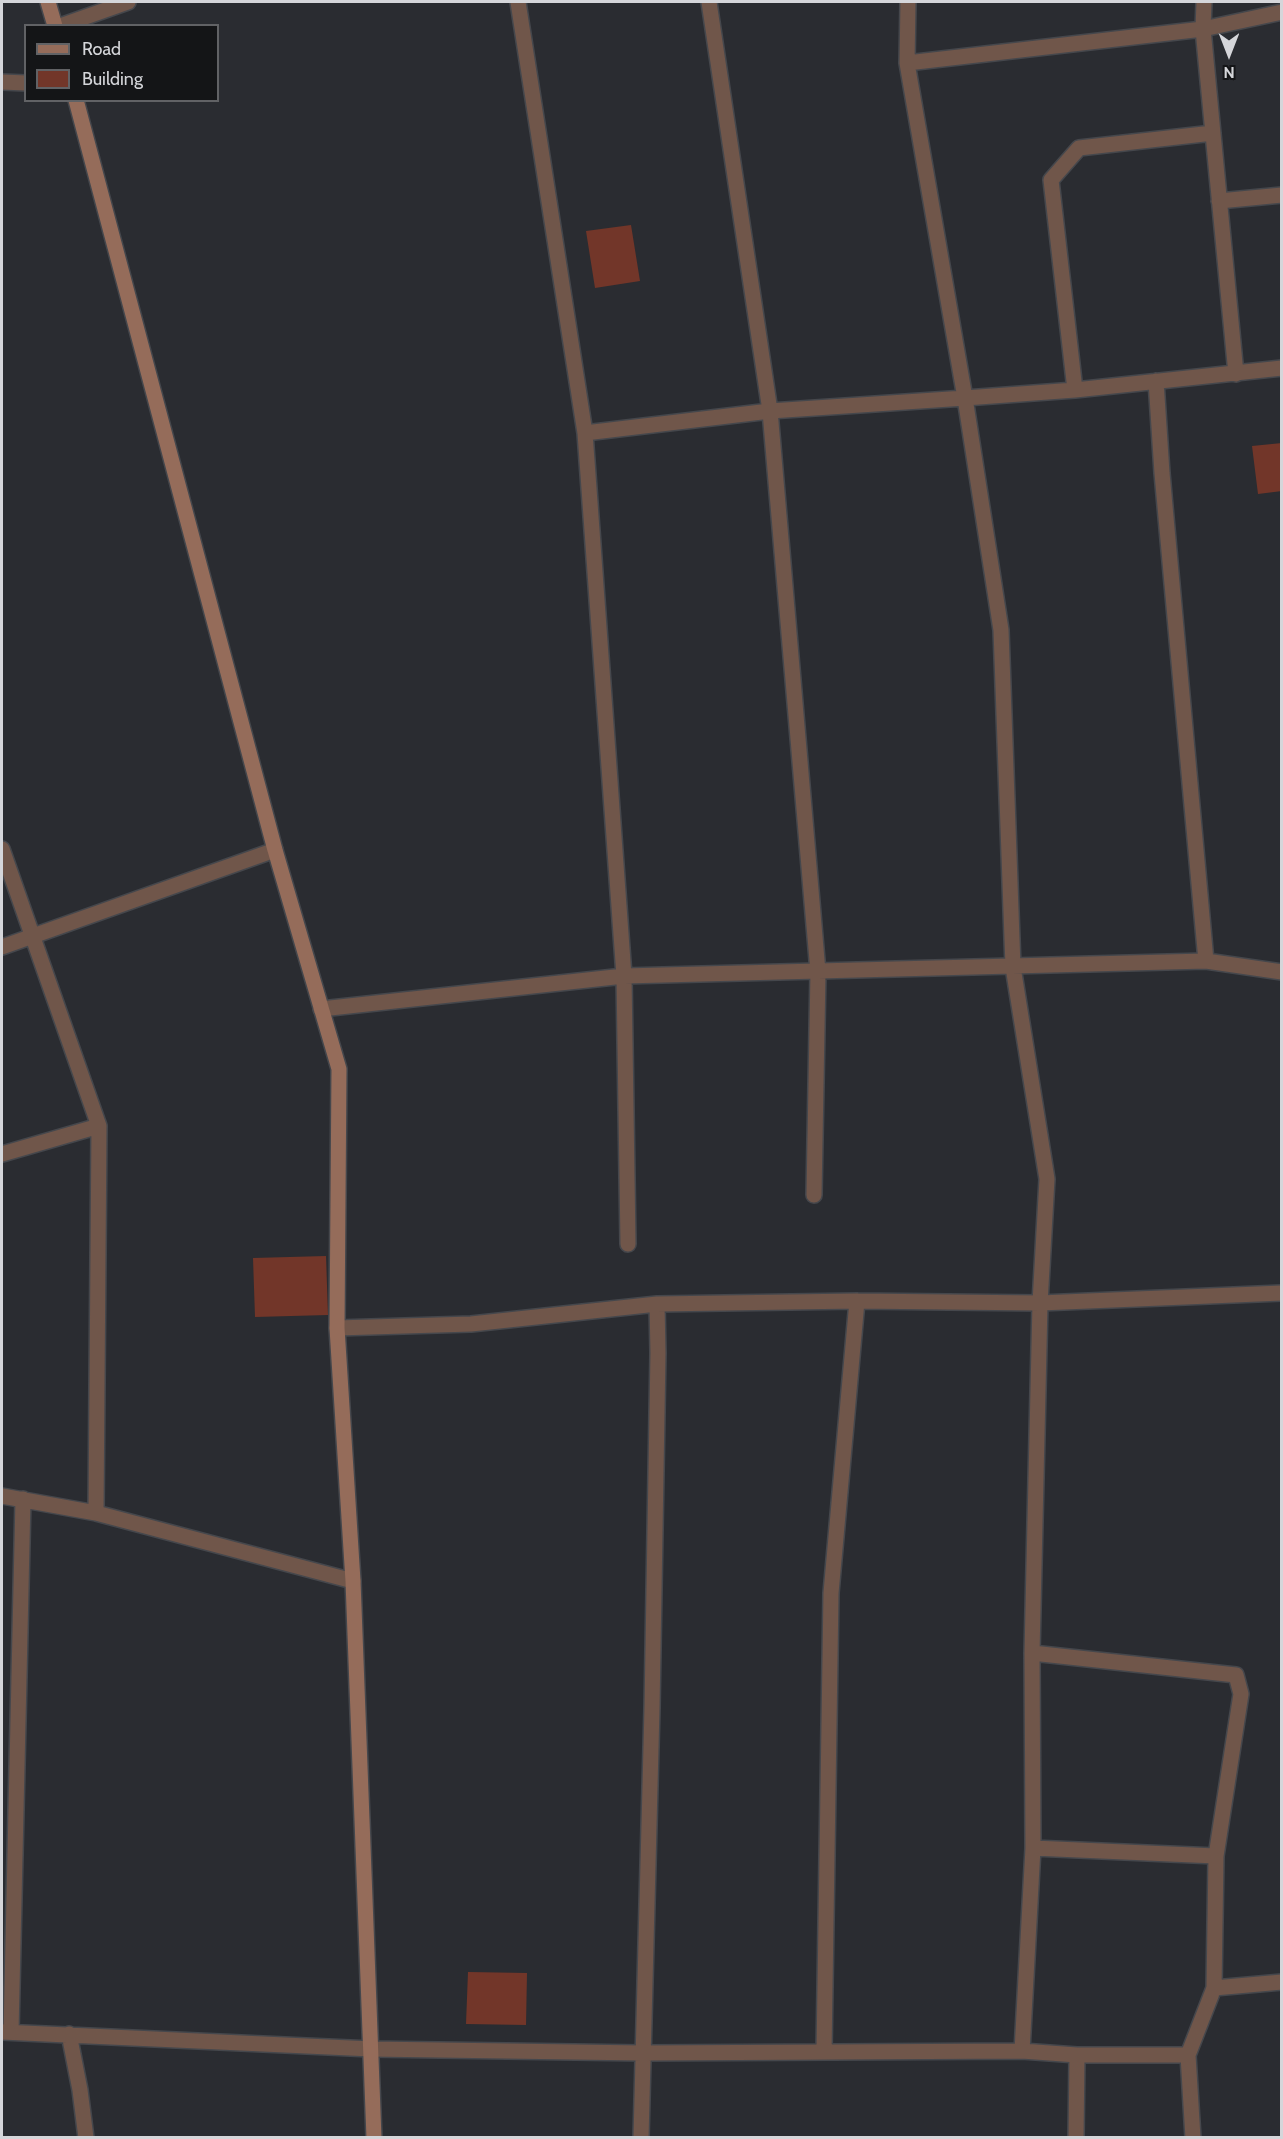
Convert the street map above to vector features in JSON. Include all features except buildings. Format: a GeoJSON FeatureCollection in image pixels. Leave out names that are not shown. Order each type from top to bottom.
{"type":"FeatureCollection","features":[{"type":"Feature","properties":{"kind":"main road"},"geometry":{"type":"LineString","coordinates":[[48,2],[54,24]]}},
{"type":"Feature","properties":{"kind":"main road"},"geometry":{"type":"LineString","coordinates":[[77,102],[275,850],[339,1069],[337,1328],[353,1581],[374,2138]]}},
{"type":"Feature","properties":{"kind":"street"},"geometry":{"type":"LineString","coordinates":[[66,24],[128,2]]}},
{"type":"Feature","properties":{"kind":"street"},"geometry":{"type":"LineString","coordinates":[[518,2],[585,433],[624,976],[628,1244]]}},
{"type":"Feature","properties":{"kind":"street"},"geometry":{"type":"LineString","coordinates":[[709,2],[770,411],[818,972],[814,1195]]}},
{"type":"Feature","properties":{"kind":"street"},"geometry":{"type":"LineString","coordinates":[[908,2],[907,63],[965,398],[1001,630],[1013,967],[1047,1179],[1040,1303],[1032,1653],[1033,1848],[1022,2051]]}},
{"type":"Feature","properties":{"kind":"street"},"geometry":{"type":"LineString","coordinates":[[1204,2],[1203,29],[1236,374]]}},
{"type":"Feature","properties":{"kind":"street"},"geometry":{"type":"LineString","coordinates":[[907,63],[1203,29],[1281,12]]}},
{"type":"Feature","properties":{"kind":"street"},"geometry":{"type":"LineString","coordinates":[[2,82],[24,83]]}},
{"type":"Feature","properties":{"kind":"street"},"geometry":{"type":"LineString","coordinates":[[1075,390],[1051,180],[1079,148],[1213,133]]}},
{"type":"Feature","properties":{"kind":"street"},"geometry":{"type":"LineString","coordinates":[[1220,201],[1281,195]]}},
{"type":"Feature","properties":{"kind":"street"},"geometry":{"type":"LineString","coordinates":[[585,433],[770,411],[1075,390],[1281,368]]}},
{"type":"Feature","properties":{"kind":"street"},"geometry":{"type":"LineString","coordinates":[[1156,381],[1162,473],[1206,961]]}},
{"type":"Feature","properties":{"kind":"street"},"geometry":{"type":"LineString","coordinates":[[2,849],[99,1126],[96,1513]]}},
{"type":"Feature","properties":{"kind":"street"},"geometry":{"type":"LineString","coordinates":[[2,947],[275,850]]}},
{"type":"Feature","properties":{"kind":"street"},"geometry":{"type":"LineString","coordinates":[[321,1009],[624,976],[1206,961],[1281,972]]}},
{"type":"Feature","properties":{"kind":"street"},"geometry":{"type":"LineString","coordinates":[[2,1154],[99,1126]]}},
{"type":"Feature","properties":{"kind":"street"},"geometry":{"type":"LineString","coordinates":[[337,1328],[471,1324],[657,1304],[857,1301],[1040,1303],[1281,1293]]}},
{"type":"Feature","properties":{"kind":"street"},"geometry":{"type":"LineString","coordinates":[[824,2052],[831,1593],[857,1301]]}},
{"type":"Feature","properties":{"kind":"street"},"geometry":{"type":"LineString","coordinates":[[641,2138],[652,1696],[657,1304]]}},
{"type":"Feature","properties":{"kind":"street"},"geometry":{"type":"LineString","coordinates":[[2,1496],[96,1513],[353,1581]]}},
{"type":"Feature","properties":{"kind":"street"},"geometry":{"type":"LineString","coordinates":[[22,1499],[6,2032],[372,2049],[642,2054],[1022,2051],[1077,2055],[1188,2055]]}},
{"type":"Feature","properties":{"kind":"street"},"geometry":{"type":"LineString","coordinates":[[1032,1653],[1236,1675],[1241,1694],[1216,1856],[1214,1988],[1188,2055],[1193,2138]]}},
{"type":"Feature","properties":{"kind":"street"},"geometry":{"type":"LineString","coordinates":[[1033,1848],[1216,1856]]}},
{"type":"Feature","properties":{"kind":"street"},"geometry":{"type":"LineString","coordinates":[[1214,1988],[1281,1982]]}},
{"type":"Feature","properties":{"kind":"street"},"geometry":{"type":"LineString","coordinates":[[69,2034],[80,2090],[86,2138]]}},
{"type":"Feature","properties":{"kind":"street"},"geometry":{"type":"LineString","coordinates":[[1076,2138],[1077,2055]]}}]}
